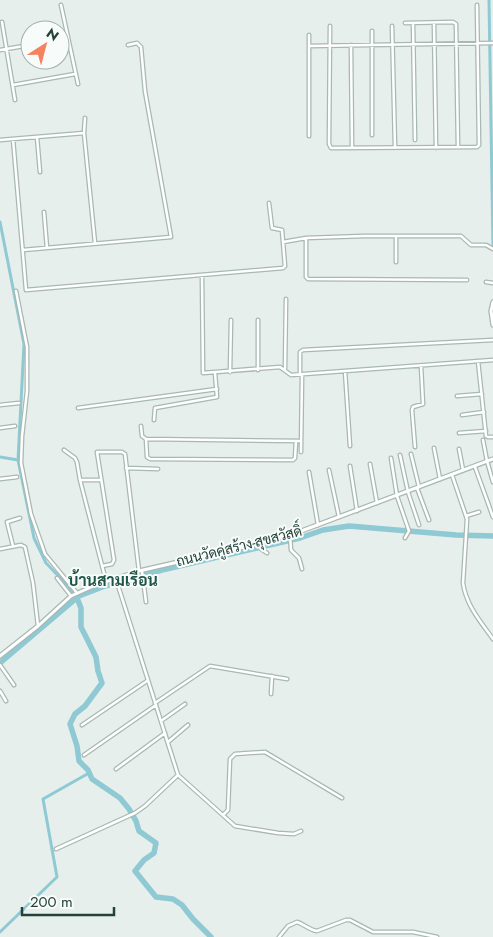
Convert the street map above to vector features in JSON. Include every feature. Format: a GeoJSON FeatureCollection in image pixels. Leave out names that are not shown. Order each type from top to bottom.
{"type":"FeatureCollection","features":[{"type":"Feature","properties":{"kind":"street"},"geometry":{"type":"LineString","coordinates":[[330,26],[329,144],[333,148],[477,147],[479,146],[477,5]]}},
{"type":"Feature","properties":{"kind":"street"},"geometry":{"type":"LineString","coordinates":[[61,6],[64,20]]}},
{"type":"Feature","properties":{"kind":"street"},"geometry":{"type":"LineString","coordinates":[[2,22],[15,100]]}},
{"type":"Feature","properties":{"kind":"street"},"geometry":{"type":"LineString","coordinates":[[404,23],[455,23],[458,147]]}},
{"type":"Feature","properties":{"kind":"street"},"geometry":{"type":"LineString","coordinates":[[413,23],[415,140]]}},
{"type":"Feature","properties":{"kind":"street"},"geometry":{"type":"LineString","coordinates":[[434,23],[436,148]]}},
{"type":"Feature","properties":{"kind":"street"},"geometry":{"type":"LineString","coordinates":[[392,26],[395,147]]}},
{"type":"Feature","properties":{"kind":"street"},"geometry":{"type":"LineString","coordinates":[[372,31],[372,135]]}},
{"type":"Feature","properties":{"kind":"street"},"geometry":{"type":"LineString","coordinates":[[309,35],[309,136]]}},
{"type":"Feature","properties":{"kind":"street"},"geometry":{"type":"LineString","coordinates":[[23,250],[170,237],[172,235],[145,91],[141,47],[137,43],[128,45]]}},
{"type":"Feature","properties":{"kind":"street"},"geometry":{"type":"LineString","coordinates":[[309,46],[492,44]]}},
{"type":"Feature","properties":{"kind":"street"},"geometry":{"type":"LineString","coordinates":[[351,45],[352,148]]}},
{"type":"Feature","properties":{"kind":"street"},"geometry":{"type":"LineString","coordinates":[[70,46],[78,84]]}},
{"type":"Feature","properties":{"kind":"street"},"geometry":{"type":"LineString","coordinates":[[0,50],[20,47]]}},
{"type":"Feature","properties":{"kind":"street"},"geometry":{"type":"LineString","coordinates":[[13,85],[76,74]]}},
{"type":"Feature","properties":{"kind":"street"},"geometry":{"type":"LineString","coordinates":[[85,118],[84,133],[95,244]]}},
{"type":"Feature","properties":{"kind":"street"},"geometry":{"type":"LineString","coordinates":[[0,140],[84,133]]}},
{"type":"Feature","properties":{"kind":"street"},"geometry":{"type":"LineString","coordinates":[[37,137],[40,172]]}},
{"type":"Feature","properties":{"kind":"street"},"geometry":{"type":"LineString","coordinates":[[12,139],[26,290],[284,268],[282,229],[273,229],[269,203]]}},
{"type":"Feature","properties":{"kind":"street"},"geometry":{"type":"LineString","coordinates":[[44,212],[47,248]]}},
{"type":"Feature","properties":{"kind":"street"},"geometry":{"type":"LineString","coordinates":[[396,236],[396,262]]}},
{"type":"Feature","properties":{"kind":"street"},"geometry":{"type":"LineString","coordinates":[[283,242],[306,238],[461,236],[471,245],[488,246],[493,249]]}},
{"type":"Feature","properties":{"kind":"street"},"geometry":{"type":"LineString","coordinates":[[306,238],[306,277],[308,279],[467,280]]}},
{"type":"Feature","properties":{"kind":"street"},"geometry":{"type":"LineString","coordinates":[[202,275],[203,373],[280,367],[289,375],[301,375],[493,360]]}},
{"type":"Feature","properties":{"kind":"street"},"geometry":{"type":"LineString","coordinates":[[486,282],[493,283]]}},
{"type":"Feature","properties":{"kind":"street"},"geometry":{"type":"LineString","coordinates":[[16,291],[27,347],[27,391],[21,463],[29,508],[41,548],[74,594]]}},
{"type":"Feature","properties":{"kind":"street"},"geometry":{"type":"LineString","coordinates":[[285,371],[286,299]]}},
{"type":"Feature","properties":{"kind":"street"},"geometry":{"type":"LineString","coordinates":[[493,302],[491,311],[493,325]]}},
{"type":"Feature","properties":{"kind":"street"},"geometry":{"type":"LineString","coordinates":[[230,372],[231,320]]}},
{"type":"Feature","properties":{"kind":"street"},"geometry":{"type":"LineString","coordinates":[[258,320],[258,370]]}},
{"type":"Feature","properties":{"kind":"street"},"geometry":{"type":"LineString","coordinates":[[301,452],[300,352],[303,350],[493,340]]}},
{"type":"Feature","properties":{"kind":"street"},"geometry":{"type":"LineString","coordinates":[[478,361],[487,437],[493,437]]}},
{"type":"Feature","properties":{"kind":"street"},"geometry":{"type":"LineString","coordinates":[[415,447],[412,410],[413,407],[423,404],[421,366]]}},
{"type":"Feature","properties":{"kind":"street"},"geometry":{"type":"LineString","coordinates":[[345,371],[350,446]]}},
{"type":"Feature","properties":{"kind":"street"},"geometry":{"type":"LineString","coordinates":[[154,420],[155,408],[217,398],[215,373]]}},
{"type":"Feature","properties":{"kind":"street"},"geometry":{"type":"LineString","coordinates":[[78,408],[217,389]]}},
{"type":"Feature","properties":{"kind":"street"},"geometry":{"type":"LineString","coordinates":[[457,396],[482,394]]}},
{"type":"Feature","properties":{"kind":"street"},"geometry":{"type":"LineString","coordinates":[[0,405],[19,402]]}},
{"type":"Feature","properties":{"kind":"street"},"geometry":{"type":"LineString","coordinates":[[462,415],[484,412]]}},
{"type":"Feature","properties":{"kind":"street"},"geometry":{"type":"LineString","coordinates":[[0,427],[15,426]]}},
{"type":"Feature","properties":{"kind":"street"},"geometry":{"type":"LineString","coordinates":[[141,426],[142,436],[146,439],[147,456],[150,459],[293,460],[295,458],[296,441]]}},
{"type":"Feature","properties":{"kind":"street"},"geometry":{"type":"LineString","coordinates":[[459,433],[486,431]]}},
{"type":"Feature","properties":{"kind":"street"},"geometry":{"type":"LineString","coordinates":[[146,439],[301,441]]}},
{"type":"Feature","properties":{"kind":"street"},"geometry":{"type":"LineString","coordinates":[[482,440],[486,462],[493,482]]}},
{"type":"Feature","properties":{"kind":"street"},"geometry":{"type":"LineString","coordinates":[[434,448],[440,480]]}},
{"type":"Feature","properties":{"kind":"street"},"geometry":{"type":"LineString","coordinates":[[459,449],[463,471]]}},
{"type":"Feature","properties":{"kind":"street"},"geometry":{"type":"LineString","coordinates":[[64,450],[76,460],[106,581]]}},
{"type":"Feature","properties":{"kind":"street"},"geometry":{"type":"LineString","coordinates":[[102,566],[112,564],[114,560],[97,452],[124,453],[146,602]]}},
{"type":"Feature","properties":{"kind":"street"},"geometry":{"type":"LineString","coordinates":[[411,454],[418,488],[429,520]]}},
{"type":"Feature","properties":{"kind":"street"},"geometry":{"type":"LineString","coordinates":[[400,455],[408,492],[420,525]]}},
{"type":"Feature","properties":{"kind":"street"},"geometry":{"type":"LineString","coordinates":[[390,458],[397,496],[408,530],[405,538]]}},
{"type":"Feature","properties":{"kind":"street","name":"ถนนวัดคู่สร้าง-สุขสวัสดิ์"},"geometry":{"type":"LineString","coordinates":[[0,656],[74,594],[106,581],[116,582],[260,546],[493,459]]}},
{"type":"Feature","properties":{"kind":"street"},"geometry":{"type":"LineString","coordinates":[[370,464],[377,503]]}},
{"type":"Feature","properties":{"kind":"street"},"geometry":{"type":"LineString","coordinates":[[350,466],[357,511]]}},
{"type":"Feature","properties":{"kind":"street"},"geometry":{"type":"LineString","coordinates":[[475,467],[493,517]]}},
{"type":"Feature","properties":{"kind":"street"},"geometry":{"type":"LineString","coordinates":[[126,468],[158,469]]}},
{"type":"Feature","properties":{"kind":"street"},"geometry":{"type":"LineString","coordinates":[[329,470],[339,518]]}},
{"type":"Feature","properties":{"kind":"street"},"geometry":{"type":"LineString","coordinates":[[309,472],[318,525]]}},
{"type":"Feature","properties":{"kind":"street"},"geometry":{"type":"LineString","coordinates":[[452,475],[466,516],[464,592],[474,613],[493,639]]}},
{"type":"Feature","properties":{"kind":"street"},"geometry":{"type":"LineString","coordinates":[[0,479],[18,477]]}},
{"type":"Feature","properties":{"kind":"street"},"geometry":{"type":"LineString","coordinates":[[80,480],[101,480]]}},
{"type":"Feature","properties":{"kind":"street"},"geometry":{"type":"LineString","coordinates":[[466,516],[479,512]]}},
{"type":"Feature","properties":{"kind":"street"},"geometry":{"type":"LineString","coordinates":[[13,546],[8,522],[20,518]]}},
{"type":"Feature","properties":{"kind":"street"},"geometry":{"type":"LineString","coordinates":[[290,536],[291,550],[299,558],[302,569]]}},
{"type":"Feature","properties":{"kind":"street"},"geometry":{"type":"LineString","coordinates":[[0,549],[24,545],[27,552],[38,626]]}},
{"type":"Feature","properties":{"kind":"street"},"geometry":{"type":"LineString","coordinates":[[260,546],[267,553]]}},
{"type":"Feature","properties":{"kind":"street"},"geometry":{"type":"LineString","coordinates":[[57,578],[74,594]]}},
{"type":"Feature","properties":{"kind":"street"},"geometry":{"type":"LineString","coordinates":[[116,582],[178,775],[232,824],[239,827],[278,833],[300,832]]}},
{"type":"Feature","properties":{"kind":"street"},"geometry":{"type":"LineString","coordinates":[[0,666],[14,684]]}},
{"type":"Feature","properties":{"kind":"street"},"geometry":{"type":"LineString","coordinates":[[84,755],[210,666],[287,679]]}},
{"type":"Feature","properties":{"kind":"street"},"geometry":{"type":"LineString","coordinates":[[271,694],[272,676]]}},
{"type":"Feature","properties":{"kind":"street"},"geometry":{"type":"LineString","coordinates":[[82,725],[148,681]]}},
{"type":"Feature","properties":{"kind":"street"},"geometry":{"type":"LineString","coordinates":[[0,691],[6,701]]}},
{"type":"Feature","properties":{"kind":"street"},"geometry":{"type":"LineString","coordinates":[[161,721],[185,704]]}},
{"type":"Feature","properties":{"kind":"street"},"geometry":{"type":"LineString","coordinates":[[168,742],[188,725]]}},
{"type":"Feature","properties":{"kind":"street"},"geometry":{"type":"LineString","coordinates":[[116,769],[164,733]]}},
{"type":"Feature","properties":{"kind":"street"},"geometry":{"type":"LineString","coordinates":[[223,815],[228,810],[230,758],[235,754],[265,752],[342,798]]}},
{"type":"Feature","properties":{"kind":"street"},"geometry":{"type":"LineString","coordinates":[[56,849],[135,813],[178,775]]}},
{"type":"Feature","properties":{"kind":"street"},"geometry":{"type":"LineString","coordinates":[[279,937],[288,926],[297,922],[317,931],[346,920],[350,920],[373,932],[413,932],[437,937]]}},
{"type":"Feature","properties":{"kind":"waterway"},"geometry":{"type":"LineString","coordinates":[[489,0],[493,248]]}},
{"type":"Feature","properties":{"kind":"waterway"},"geometry":{"type":"LineString","coordinates":[[0,222],[24,344],[18,460],[34,538],[46,563],[77,598]]}},
{"type":"Feature","properties":{"kind":"waterway"},"geometry":{"type":"LineString","coordinates":[[0,457],[18,460]]}},
{"type":"Feature","properties":{"kind":"waterway"},"geometry":{"type":"LineString","coordinates":[[0,663],[79,596],[105,586],[162,570],[300,538],[323,530],[349,526],[456,535],[493,536]]}},
{"type":"Feature","properties":{"kind":"waterway"},"geometry":{"type":"LineString","coordinates":[[77,598],[81,608],[81,627],[96,657],[102,683],[85,706],[75,714],[70,724],[77,746],[79,761],[88,770],[92,779],[120,798],[136,821],[139,831],[156,843],[154,853],[144,860],[135,871],[156,897],[173,899],[182,905],[211,937]]}},
{"type":"Feature","properties":{"kind":"waterway"},"geometry":{"type":"LineString","coordinates":[[0,932],[57,877],[43,799],[89,773]]}},
{"type":"Feature","properties":{"kind":"district","name":"บ้านสามเรือน"},"geometry":{"type":"Point","coordinates":[113,580]}}]}
